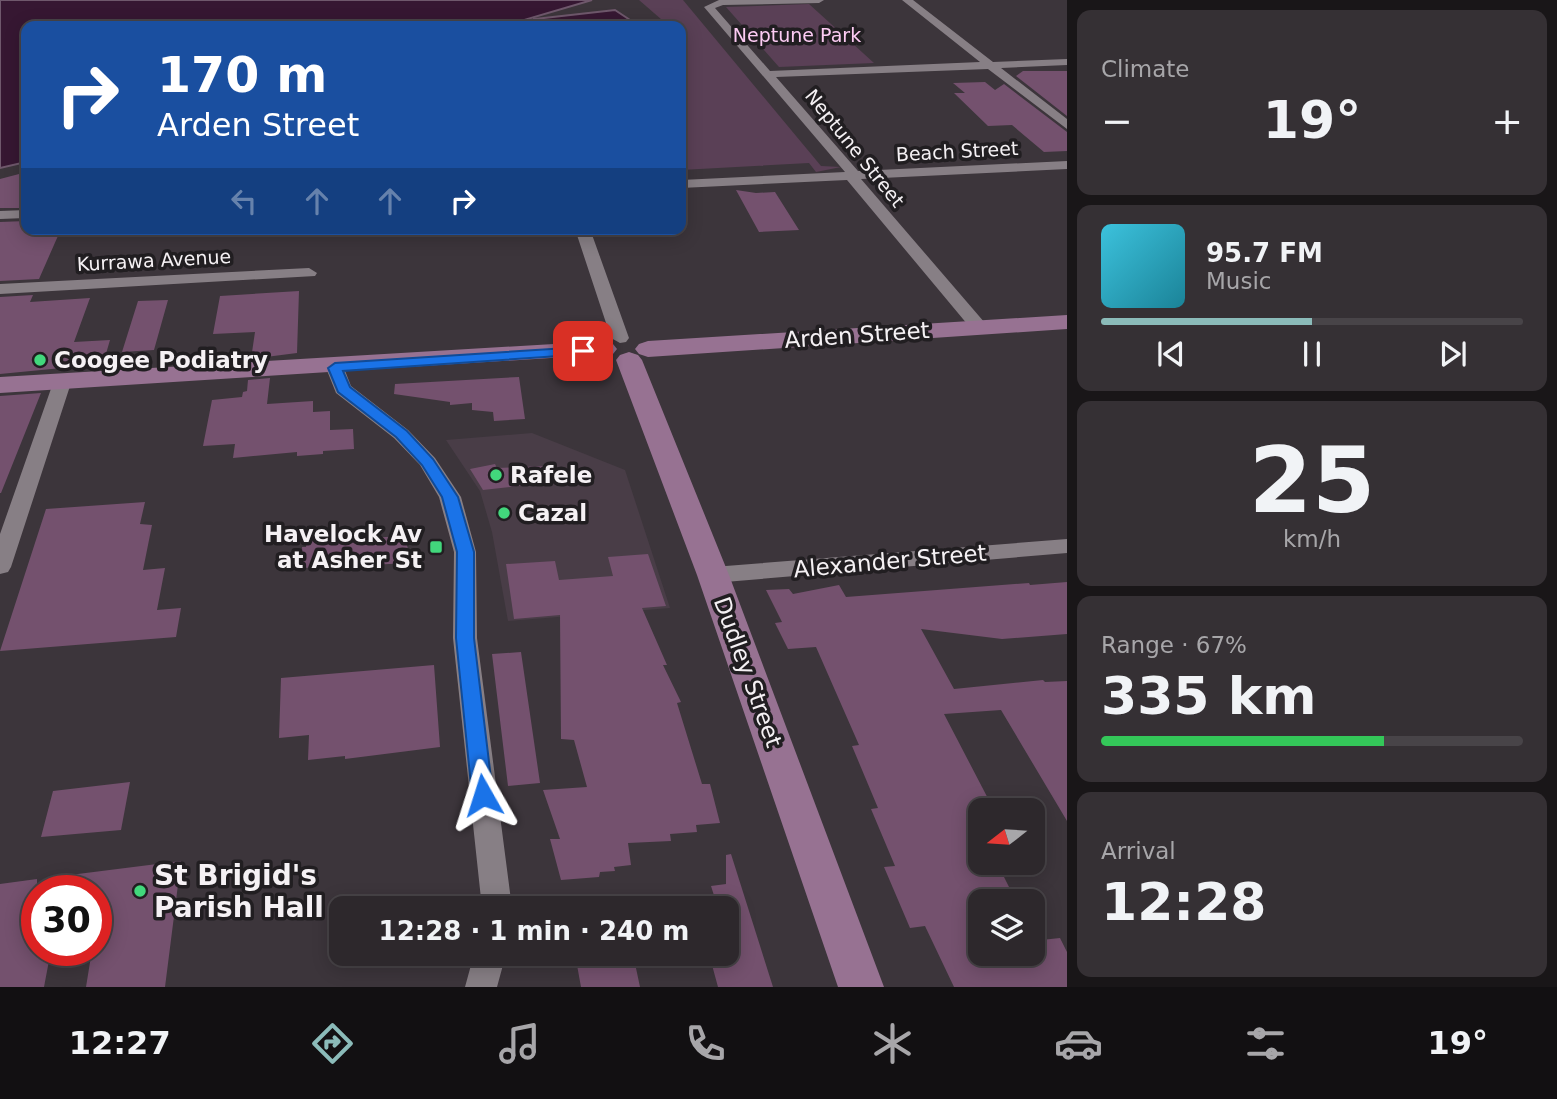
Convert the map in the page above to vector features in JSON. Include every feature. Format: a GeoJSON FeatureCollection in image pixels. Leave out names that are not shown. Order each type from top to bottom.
{"type":"FeatureCollection","features":[{"type":"Feature","properties":{"kind":"main road","name":"Arden Street"},"geometry":{"type":"LineString","coordinates":[[0,386],[1067,322]]}},
{"type":"Feature","properties":{"kind":"main road","name":"Dudley Street"},"geometry":{"type":"LineString","coordinates":[[625,349],[713,575],[861,987]]}},
{"type":"Feature","properties":{"kind":"street","name":"Neptune Street"},"geometry":{"type":"LineString","coordinates":[[820,0],[722,2],[709,7],[770,74],[853,175],[854,180],[979,327]]}},
{"type":"Feature","properties":{"kind":"street"},"geometry":{"type":"LineString","coordinates":[[907,0],[1067,125]]}},
{"type":"Feature","properties":{"kind":"street"},"geometry":{"type":"LineString","coordinates":[[770,74],[1067,62]]}},
{"type":"Feature","properties":{"kind":"street","name":"Beach Street"},"geometry":{"type":"LineString","coordinates":[[686,184],[1067,165]]}},
{"type":"Feature","properties":{"kind":"street"},"geometry":{"type":"LineString","coordinates":[[0,215],[21,214]]}},
{"type":"Feature","properties":{"kind":"street","name":"Dudley Street"},"geometry":{"type":"LineString","coordinates":[[584,235],[625,349]]}},
{"type":"Feature","properties":{"kind":"street","name":"Kurrawa Avenue"},"geometry":{"type":"LineString","coordinates":[[0,289],[309,273]]}},
{"type":"Feature","properties":{"kind":"street"},"geometry":{"type":"LineString","coordinates":[[335,368],[343,389],[401,434],[428,462],[450,497],[465,552],[465,638],[496,896]]}},
{"type":"Feature","properties":{"kind":"street"},"geometry":{"type":"LineString","coordinates":[[0,567],[62,383]]}},
{"type":"Feature","properties":{"kind":"street","name":"Alexander Street"},"geometry":{"type":"LineString","coordinates":[[713,575],[1067,547]]}},
{"type":"Feature","properties":{"kind":"street"},"geometry":{"type":"LineString","coordinates":[[481,987],[487,966]]}},
{"type":"Feature","properties":{"kind":"shaded area"},"geometry":{"type":"Polygon","coordinates":[[[0,0],[592,0],[521,21],[21,21],[21,163],[0,168],[0,0]]]}},
{"type":"Feature","properties":{"kind":"shaded area"},"geometry":{"type":"Polygon","coordinates":[[[615,10],[632,21],[538,21],[535,19],[615,10]]]}},
{"type":"Feature","properties":{"kind":"shaded area"},"geometry":{"type":"Polygon","coordinates":[[[532,433],[625,470],[670,608],[508,621],[492,532],[480,491],[446,440],[532,433]]]}},
{"type":"Feature","properties":{"kind":"green space"},"geometry":{"type":"Polygon","coordinates":[[[639,0],[683,0],[821,166],[841,167],[816,172],[809,163],[686,170],[686,21],[663,21],[639,0]]]}},
{"type":"Feature","properties":{"kind":"green space","name":"Neptune Park"},"geometry":{"type":"Polygon","coordinates":[[[809,4],[874,63],[779,67],[726,7],[809,4]]]}},
{"type":"Feature","properties":{"kind":"building"},"geometry":{"type":"Polygon","coordinates":[[[1023,71],[1067,71],[1067,116],[1016,76],[1023,71]]]}},
{"type":"Feature","properties":{"kind":"building"},"geometry":{"type":"Polygon","coordinates":[[[985,82],[995,90],[1004,84],[1067,132],[1067,151],[1044,152],[1012,125],[988,126],[954,93],[965,93],[953,83],[985,82]]]}},
{"type":"Feature","properties":{"kind":"building"},"geometry":{"type":"Polygon","coordinates":[[[19,174],[21,177],[21,208],[0,208],[0,179],[19,174]]]}},
{"type":"Feature","properties":{"kind":"building"},"geometry":{"type":"Polygon","coordinates":[[[736,190],[775,192],[799,230],[759,232],[736,190]]]}},
{"type":"Feature","properties":{"kind":"building"},"geometry":{"type":"Polygon","coordinates":[[[21,221],[21,235],[58,235],[39,279],[0,281],[0,222],[21,221]]]}},
{"type":"Feature","properties":{"kind":"building"},"geometry":{"type":"Polygon","coordinates":[[[299,291],[297,353],[251,359],[255,332],[213,334],[220,296],[299,291]]]}},
{"type":"Feature","properties":{"kind":"building"},"geometry":{"type":"Polygon","coordinates":[[[33,295],[30,302],[90,298],[74,342],[110,340],[103,364],[0,374],[0,297],[33,295]]]}},
{"type":"Feature","properties":{"kind":"building"},"geometry":{"type":"Polygon","coordinates":[[[168,300],[154,350],[122,352],[138,301],[168,300]]]}},
{"type":"Feature","properties":{"kind":"building"},"geometry":{"type":"Polygon","coordinates":[[[519,377],[525,419],[494,421],[493,412],[472,410],[472,403],[450,405],[450,402],[394,394],[395,384],[519,377]]]}},
{"type":"Feature","properties":{"kind":"building"},"geometry":{"type":"Polygon","coordinates":[[[270,378],[267,404],[313,401],[313,412],[330,411],[330,430],[353,429],[354,449],[297,456],[297,452],[233,458],[235,444],[203,446],[212,400],[242,397],[243,392],[247,391],[248,380],[270,378]]]}},
{"type":"Feature","properties":{"kind":"building"},"geometry":{"type":"Polygon","coordinates":[[[41,393],[1,493],[0,493],[0,396],[41,393]]]}},
{"type":"Feature","properties":{"kind":"building"},"geometry":{"type":"Polygon","coordinates":[[[495,464],[497,468],[551,466],[553,482],[483,490],[470,469],[495,464]]]}},
{"type":"Feature","properties":{"kind":"building"},"geometry":{"type":"Polygon","coordinates":[[[145,502],[140,524],[152,525],[143,570],[165,568],[157,610],[181,608],[176,637],[0,651],[46,509],[145,502]]]}},
{"type":"Feature","properties":{"kind":"building"},"geometry":{"type":"Polygon","coordinates":[[[405,536],[411,563],[303,568],[302,547],[306,547],[307,541],[405,536]]]}},
{"type":"Feature","properties":{"kind":"building"},"geometry":{"type":"Polygon","coordinates":[[[648,554],[666,606],[642,608],[667,665],[663,665],[681,702],[677,703],[702,784],[710,784],[720,823],[696,825],[697,832],[670,834],[671,841],[628,843],[631,865],[614,867],[615,871],[600,872],[599,877],[561,880],[550,839],[560,839],[543,790],[587,787],[574,740],[561,739],[560,615],[514,619],[506,564],[555,561],[559,580],[613,576],[608,557],[648,554]]]}},
{"type":"Feature","properties":{"kind":"building"},"geometry":{"type":"Polygon","coordinates":[[[1067,582],[1067,634],[1002,639],[921,629],[954,689],[1043,680],[1067,681],[1067,821],[1001,710],[944,714],[988,798],[968,798],[968,875],[1003,875],[1010,889],[968,889],[968,966],[1045,966],[1045,940],[1060,938],[1067,952],[1067,987],[954,987],[925,926],[910,928],[884,867],[895,866],[871,809],[878,808],[852,746],[859,745],[816,647],[788,649],[775,623],[782,622],[766,590],[789,589],[793,594],[839,585],[846,597],[1067,582]]]}},
{"type":"Feature","properties":{"kind":"building"},"geometry":{"type":"Polygon","coordinates":[[[521,652],[540,783],[508,786],[492,654],[521,652]]]}},
{"type":"Feature","properties":{"kind":"building"},"geometry":{"type":"Polygon","coordinates":[[[434,665],[440,747],[345,759],[345,756],[308,760],[309,735],[279,738],[281,678],[434,665]]]}},
{"type":"Feature","properties":{"kind":"building"},"geometry":{"type":"Polygon","coordinates":[[[130,782],[121,830],[41,837],[53,791],[130,782]]]}},
{"type":"Feature","properties":{"kind":"building"},"geometry":{"type":"Polygon","coordinates":[[[731,854],[773,987],[718,987],[712,966],[739,966],[739,896],[714,896],[711,886],[726,884],[726,855],[731,854]]]}},
{"type":"Feature","properties":{"kind":"building","name":"St Brigid's Parish Hall"},"geometry":{"type":"Polygon","coordinates":[[[181,861],[165,987],[86,987],[89,966],[112,966],[112,875],[70,875],[181,861]]]}},
{"type":"Feature","properties":{"kind":"building"},"geometry":{"type":"Polygon","coordinates":[[[21,881],[21,966],[48,966],[44,987],[0,987],[0,884],[21,881]]]}},
{"type":"Feature","properties":{"kind":"building"},"geometry":{"type":"Polygon","coordinates":[[[577,966],[636,966],[640,987],[581,987],[577,966]]]}},
{"type":"Feature","properties":{"kind":"place","name":"Coogee Podiatry"},"geometry":{"type":"Point","coordinates":[40,360]}},
{"type":"Feature","properties":{"kind":"place","name":"Rafele"},"geometry":{"type":"Point","coordinates":[496,475]}},
{"type":"Feature","properties":{"kind":"place","name":"Cazal"},"geometry":{"type":"Point","coordinates":[504,513]}},
{"type":"Feature","properties":{"kind":"place","name":"Havelock Av at Asher St"},"geometry":{"type":"Point","coordinates":[436,547]}},
{"type":"Feature","properties":{"kind":"place","name":"St Brigid's Parish Hall"},"geometry":{"type":"Point","coordinates":[140,891]}},
{"type":"Feature","properties":{"kind":"route"},"geometry":{"type":"LineString","coordinates":[[483,795],[465,638],[465,552],[450,497],[428,462],[401,434],[343,389],[335,368],[583,351]]}}]}
